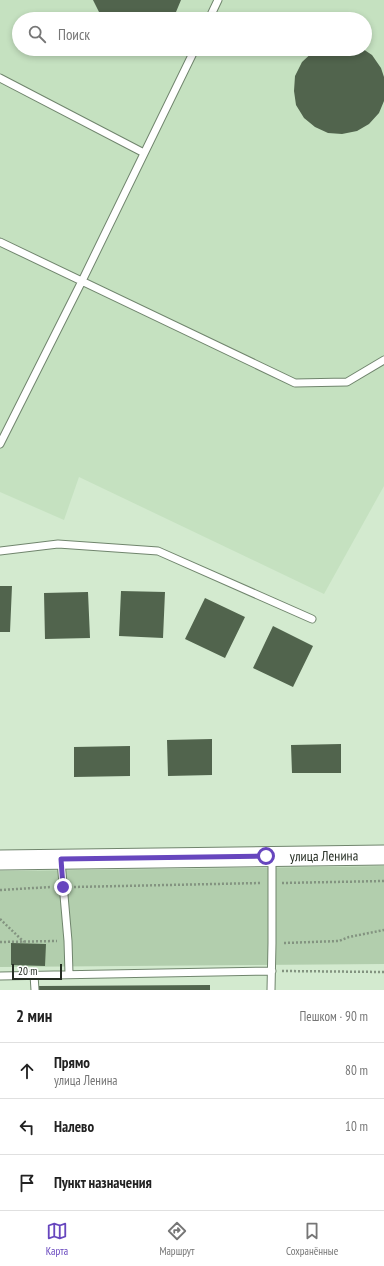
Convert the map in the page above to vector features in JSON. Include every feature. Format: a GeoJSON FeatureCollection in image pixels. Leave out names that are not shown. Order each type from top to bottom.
{"type":"FeatureCollection","features":[{"type":"Feature","properties":{"kind":"street","name":"улица Ленина"},"geometry":{"type":"LineString","coordinates":[[0,860],[384,855]]}},
{"type":"Feature","properties":{"kind":"lane"},"geometry":{"type":"LineString","coordinates":[[212,12],[218,0]]}},
{"type":"Feature","properties":{"kind":"lane"},"geometry":{"type":"LineString","coordinates":[[0,444],[82,281],[192,56]]}},
{"type":"Feature","properties":{"kind":"lane"},"geometry":{"type":"LineString","coordinates":[[0,78],[144,153]]}},
{"type":"Feature","properties":{"kind":"lane"},"geometry":{"type":"LineString","coordinates":[[0,242],[296,383],[347,382],[384,360]]}},
{"type":"Feature","properties":{"kind":"lane"},"geometry":{"type":"LineString","coordinates":[[0,551],[58,544],[158,552],[312,619]]}},
{"type":"Feature","properties":{"kind":"lane"},"geometry":{"type":"LineString","coordinates":[[271,990],[272,856]]}},
{"type":"Feature","properties":{"kind":"lane"},"geometry":{"type":"LineString","coordinates":[[61,859],[68,941],[69,974]]}},
{"type":"Feature","properties":{"kind":"lane"},"geometry":{"type":"LineString","coordinates":[[0,976],[272,971]]}},
{"type":"Feature","properties":{"kind":"lane"},"geometry":{"type":"LineString","coordinates":[[34,975],[35,990]]}},
{"type":"Feature","properties":{"kind":"path"},"geometry":{"type":"LineString","coordinates":[[0,890],[63,887],[384,881]]}},
{"type":"Feature","properties":{"kind":"path"},"geometry":{"type":"LineString","coordinates":[[0,919],[25,942]]}},
{"type":"Feature","properties":{"kind":"path"},"geometry":{"type":"LineString","coordinates":[[272,943],[339,941],[349,937],[384,930]]}},
{"type":"Feature","properties":{"kind":"path"},"geometry":{"type":"LineString","coordinates":[[0,942],[68,941]]}},
{"type":"Feature","properties":{"kind":"path"},"geometry":{"type":"LineString","coordinates":[[272,971],[384,972]]}},
{"type":"Feature","properties":{"kind":"shaded area"},"geometry":{"type":"Polygon","coordinates":[[[0,0],[384,0],[384,486],[324,594],[79,477],[64,520],[0,492],[0,0]]]}},
{"type":"Feature","properties":{"kind":"shaded area"},"geometry":{"type":"Polygon","coordinates":[[[384,866],[384,964],[0,967],[0,871],[384,866]]]}},
{"type":"Feature","properties":{"kind":"building"},"geometry":{"type":"Polygon","coordinates":[[[93,0],[181,0],[176,12],[99,12],[93,0]]]}},
{"type":"Feature","properties":{"kind":"building"},"geometry":{"type":"Polygon","coordinates":[[[372,55],[381,68],[384,77],[384,101],[379,113],[369,124],[357,131],[342,134],[328,133],[315,127],[304,118],[296,105],[294,91],[295,76],[302,62],[308,56],[372,55]]]}},
{"type":"Feature","properties":{"kind":"building"},"geometry":{"type":"Polygon","coordinates":[[[0,586],[12,586],[10,632],[0,632],[0,586]]]}},
{"type":"Feature","properties":{"kind":"building"},"geometry":{"type":"Polygon","coordinates":[[[121,591],[165,592],[163,638],[119,636],[121,591]]]}},
{"type":"Feature","properties":{"kind":"building"},"geometry":{"type":"Polygon","coordinates":[[[88,592],[90,638],[45,639],[44,593],[88,592]]]}},
{"type":"Feature","properties":{"kind":"building"},"geometry":{"type":"Polygon","coordinates":[[[205,598],[245,617],[225,658],[185,639],[205,598]]]}},
{"type":"Feature","properties":{"kind":"building"},"geometry":{"type":"Polygon","coordinates":[[[273,626],[313,646],[293,687],[253,668],[273,626]]]}},
{"type":"Feature","properties":{"kind":"building"},"geometry":{"type":"Polygon","coordinates":[[[212,739],[212,775],[168,776],[167,740],[212,739]]]}},
{"type":"Feature","properties":{"kind":"building"},"geometry":{"type":"Polygon","coordinates":[[[341,744],[341,773],[292,773],[291,745],[341,744]]]}},
{"type":"Feature","properties":{"kind":"building"},"geometry":{"type":"Polygon","coordinates":[[[130,746],[130,776],[74,777],[74,747],[130,746]]]}},
{"type":"Feature","properties":{"kind":"building"},"geometry":{"type":"Polygon","coordinates":[[[11,943],[46,944],[45,966],[11,965],[11,943]]]}},
{"type":"Feature","properties":{"kind":"building"},"geometry":{"type":"Polygon","coordinates":[[[210,985],[210,990],[39,990],[39,986],[210,985]]]}},
{"type":"Feature","properties":{"kind":"route"},"geometry":{"type":"LineString","coordinates":[[63,887],[61,859],[266,856]]}}]}
